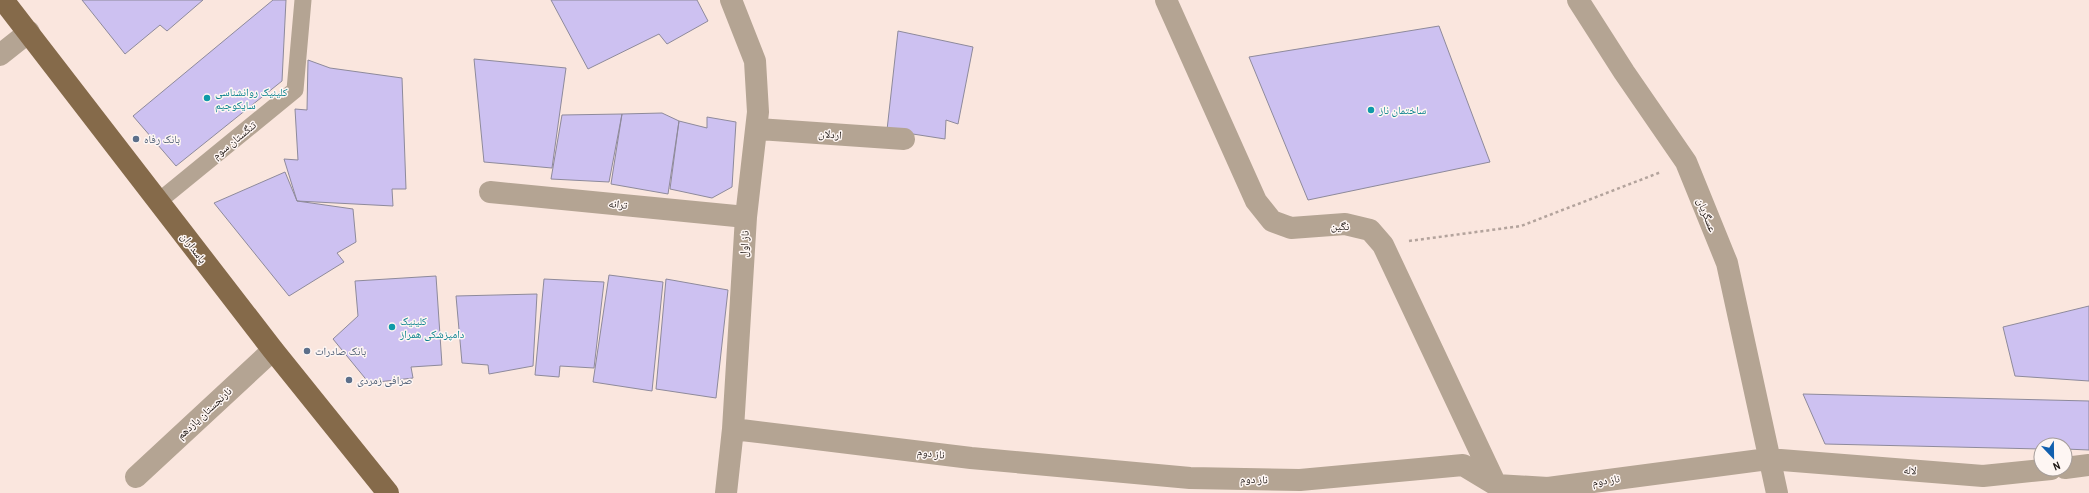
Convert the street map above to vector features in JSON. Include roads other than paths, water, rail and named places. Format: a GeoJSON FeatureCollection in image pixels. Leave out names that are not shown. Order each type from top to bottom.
{"type":"FeatureCollection","features":[{"type":"Feature","properties":{"kind":"main road","name":"پاسداران"},"geometry":{"type":"LineString","coordinates":[[3,0],[273,350],[388,493]]}},
{"type":"Feature","properties":{"kind":"street","name":"ناز اول"},"geometry":{"type":"LineString","coordinates":[[726,493],[734,429],[746,217],[758,112],[755,61],[731,0]]}},
{"type":"Feature","properties":{"kind":"street","name":"نگین"},"geometry":{"type":"LineString","coordinates":[[1166,0],[1256,201],[1272,221],[1291,228],[1344,224],[1370,230],[1383,245],[1496,485]]}},
{"type":"Feature","properties":{"kind":"street","name":"عسگریان"},"geometry":{"type":"LineString","coordinates":[[1578,0],[1624,72],[1686,162],[1727,263],[1776,493]]}},
{"type":"Feature","properties":{"kind":"street"},"geometry":{"type":"LineString","coordinates":[[0,56],[29,32]]}},
{"type":"Feature","properties":{"kind":"street","name":"اردلان"},"geometry":{"type":"LineString","coordinates":[[756,129],[904,139]]}},
{"type":"Feature","properties":{"kind":"street","name":"ترانه"},"geometry":{"type":"LineString","coordinates":[[490,192],[746,217]]}},
{"type":"Feature","properties":{"kind":"street","name":"نارنجستان یازدهم"},"geometry":{"type":"LineString","coordinates":[[136,477],[273,350]]}},
{"type":"Feature","properties":{"kind":"street","name":"ناز دوم"},"geometry":{"type":"LineString","coordinates":[[734,429],[971,458],[1190,478],[1300,480],[1463,465],[1496,485],[1548,488],[1768,459]]}},
{"type":"Feature","properties":{"kind":"street","name":"لاله"},"geometry":{"type":"LineString","coordinates":[[1768,459],[1983,476],[2033,471]]}},
{"type":"Feature","properties":{"kind":"street"},"geometry":{"type":"LineString","coordinates":[[2073,467],[2089,465]]}},
{"type":"Feature","properties":{"kind":"lane","name":"تنگستان سوم"},"geometry":{"type":"LineString","coordinates":[[159,201],[295,90],[302,0]]}},
{"type":"Feature","properties":{"kind":"place","name":"کلینیک روانشناسی سایکوجیم"},"geometry":{"type":"Point","coordinates":[207,98]}},
{"type":"Feature","properties":{"kind":"place","name":"ساختمان ناز"},"geometry":{"type":"Point","coordinates":[1371,110]}},
{"type":"Feature","properties":{"kind":"place","name":"بانک رفاه"},"geometry":{"type":"Point","coordinates":[136,139]}},
{"type":"Feature","properties":{"kind":"place","name":"کلینیک دامپزشکی همراز"},"geometry":{"type":"Point","coordinates":[392,327]}},
{"type":"Feature","properties":{"kind":"place","name":"بانک صادرات"},"geometry":{"type":"Point","coordinates":[307,351]}},
{"type":"Feature","properties":{"kind":"place","name":"صرافی زمردی"},"geometry":{"type":"Point","coordinates":[349,380]}}]}
